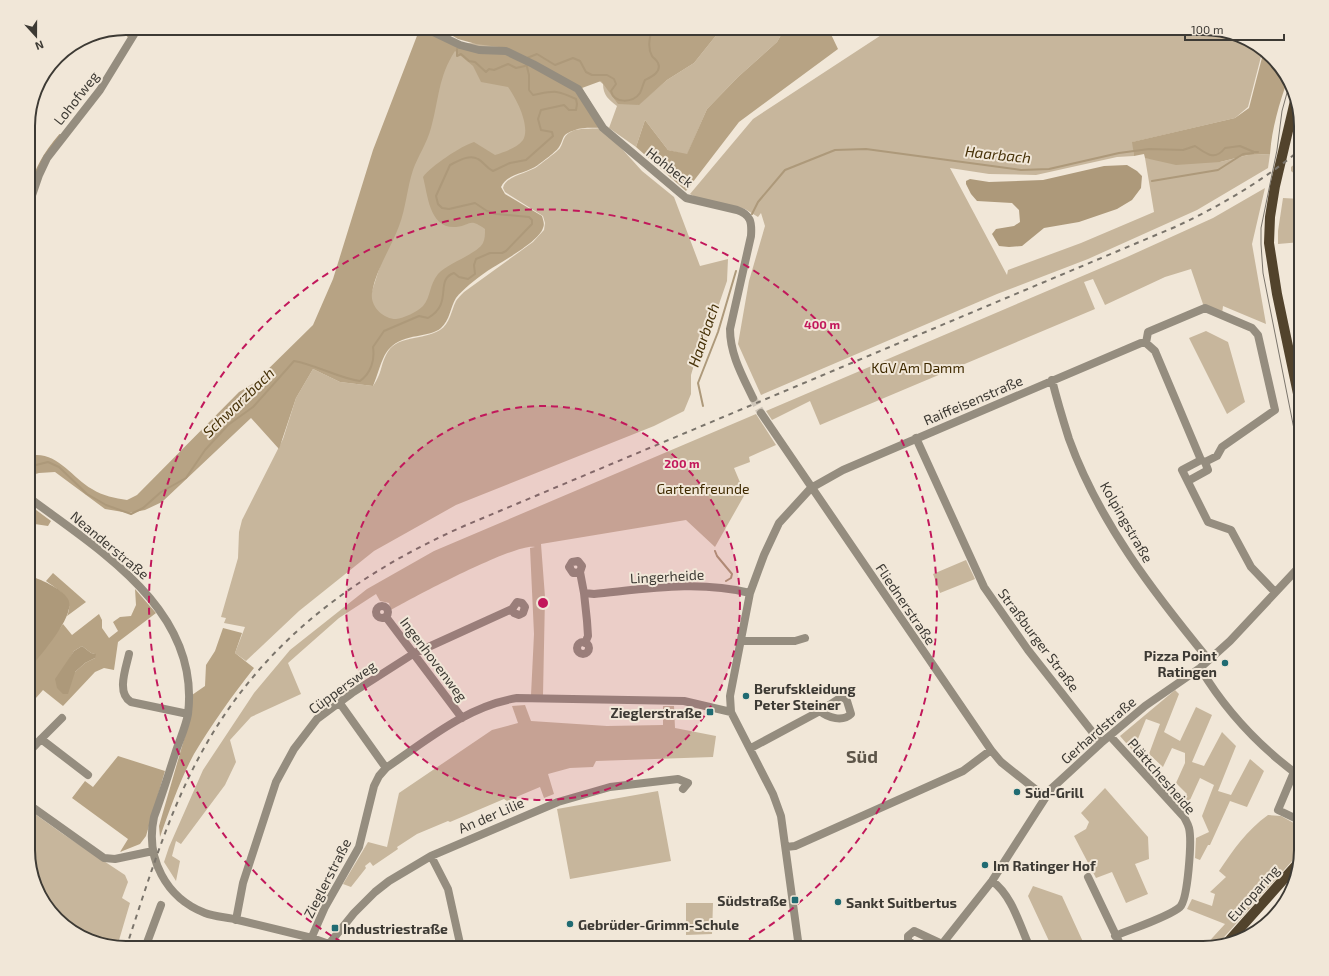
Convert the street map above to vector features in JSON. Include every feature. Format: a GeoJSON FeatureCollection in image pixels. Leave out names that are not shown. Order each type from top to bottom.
{"type":"FeatureCollection","features":[{"type":"Feature","properties":{"kind":"main road"},"geometry":{"type":"LineString","coordinates":[[1293,111],[1275,186],[1270,217],[1269,243],[1277,294],[1294,375]]}},
{"type":"Feature","properties":{"kind":"main road","name":"Europaring"},"geometry":{"type":"LineString","coordinates":[[1232,936],[1292,870]]}},
{"type":"Feature","properties":{"kind":"street","name":"Lohofweg"},"geometry":{"type":"LineString","coordinates":[[35,187],[47,158],[100,90],[134,35]]}},
{"type":"Feature","properties":{"kind":"street","name":"Hohbeck"},"geometry":{"type":"LineString","coordinates":[[439,35],[460,45],[479,50],[506,51],[578,89],[603,128],[686,198],[737,210],[750,218],[752,223],[751,236],[730,328],[730,343],[736,362],[753,398]]}},
{"type":"Feature","properties":{"kind":"street"},"geometry":{"type":"LineString","coordinates":[[1188,481],[1208,470],[1203,461],[1155,351],[1146,343],[1148,332],[1205,308],[1252,328],[1258,335],[1275,410],[1222,447],[1217,456],[1203,461],[1182,470],[1208,522],[1231,530],[1251,568],[1275,592]]}},
{"type":"Feature","properties":{"kind":"street","name":"Raiffeisenstraße"},"geometry":{"type":"LineString","coordinates":[[731,712],[730,696],[750,593],[764,555],[780,523],[811,488],[843,470],[916,438],[1136,344],[1146,343]]}},
{"type":"Feature","properties":{"kind":"street","name":"Kolpingstraße"},"geometry":{"type":"LineString","coordinates":[[1052,380],[1070,440],[1082,470],[1108,521],[1144,577],[1209,660]]}},
{"type":"Feature","properties":{"kind":"street","name":"Fliednerstraße"},"geometry":{"type":"LineString","coordinates":[[761,413],[991,750],[1001,762],[1045,797]]}},
{"type":"Feature","properties":{"kind":"street","name":"Straßburger Straße"},"geometry":{"type":"LineString","coordinates":[[916,438],[984,587],[1028,650],[1101,743]]}},
{"type":"Feature","properties":{"kind":"street","name":"Neanderstraße"},"geometry":{"type":"LineString","coordinates":[[35,502],[110,559],[142,588],[165,618],[181,651],[187,677],[188,714],[154,817],[152,835],[153,851]]}},
{"type":"Feature","properties":{"kind":"street"},"geometry":{"type":"LineString","coordinates":[[580,572],[584,593],[588,636],[586,643]]}},
{"type":"Feature","properties":{"kind":"street","name":"Gerhardstraße"},"geometry":{"type":"LineString","coordinates":[[945,941],[992,881],[1045,797],[1101,743],[1145,706],[1200,668],[1209,660],[1230,641],[1294,572]]}},
{"type":"Feature","properties":{"kind":"street","name":"Lingerheide"},"geometry":{"type":"LineString","coordinates":[[584,593],[594,594],[688,585],[716,586],[750,593]]}},
{"type":"Feature","properties":{"kind":"street","name":"Cüppersweg"},"geometry":{"type":"LineString","coordinates":[[236,920],[243,883],[276,782],[294,749],[317,719],[339,702],[413,654],[512,609]]}},
{"type":"Feature","properties":{"kind":"street","name":"Ingenhovenweg"},"geometry":{"type":"LineString","coordinates":[[386,617],[462,718]]}},
{"type":"Feature","properties":{"kind":"street"},"geometry":{"type":"LineString","coordinates":[[741,641],[795,642],[805,638]]}},
{"type":"Feature","properties":{"kind":"street"},"geometry":{"type":"LineString","coordinates":[[129,654],[123,690],[125,698],[131,702],[188,714]]}},
{"type":"Feature","properties":{"kind":"street"},"geometry":{"type":"LineString","coordinates":[[1200,668],[1214,692],[1236,718],[1260,743],[1294,772],[1278,810],[1294,818]]}},
{"type":"Feature","properties":{"kind":"street","name":"Zieglerstraße"},"geometry":{"type":"LineString","coordinates":[[310,941],[325,907],[359,847],[374,786],[379,776],[386,768],[462,718],[494,703],[517,698],[684,701],[731,712]]}},
{"type":"Feature","properties":{"kind":"street"},"geometry":{"type":"LineString","coordinates":[[339,702],[386,768]]}},
{"type":"Feature","properties":{"kind":"street"},"geometry":{"type":"LineString","coordinates":[[751,748],[820,711]]}},
{"type":"Feature","properties":{"kind":"street"},"geometry":{"type":"LineString","coordinates":[[731,712],[751,748],[773,794],[781,816],[798,941]]}},
{"type":"Feature","properties":{"kind":"street"},"geometry":{"type":"LineString","coordinates":[[35,746],[62,718]]}},
{"type":"Feature","properties":{"kind":"street","name":"Plättchesheide"},"geometry":{"type":"LineString","coordinates":[[1110,736],[1184,817],[1189,828],[1190,839],[1186,891],[1183,904],[1179,908],[1116,936]]}},
{"type":"Feature","properties":{"kind":"street"},"geometry":{"type":"LineString","coordinates":[[42,739],[88,775]]}},
{"type":"Feature","properties":{"kind":"street"},"geometry":{"type":"LineString","coordinates":[[786,848],[795,846],[963,771],[991,750]]}},
{"type":"Feature","properties":{"kind":"street","name":"An der Lilie"},"geometry":{"type":"LineString","coordinates":[[335,941],[354,913],[375,892],[388,881],[431,856],[534,811],[610,787],[678,779],[688,784],[683,789]]}},
{"type":"Feature","properties":{"kind":"street"},"geometry":{"type":"LineString","coordinates":[[35,809],[104,858],[115,859],[153,851],[161,876],[176,895],[206,913],[320,941]]}},
{"type":"Feature","properties":{"kind":"street"},"geometry":{"type":"LineString","coordinates":[[431,856],[448,889],[459,941]]}},
{"type":"Feature","properties":{"kind":"street"},"geometry":{"type":"LineString","coordinates":[[1088,877],[1118,941]]}},
{"type":"Feature","properties":{"kind":"street"},"geometry":{"type":"LineString","coordinates":[[992,881],[1000,887],[1008,900],[1027,941]]}},
{"type":"Feature","properties":{"kind":"street"},"geometry":{"type":"LineString","coordinates":[[148,941],[161,905]]}},
{"type":"Feature","properties":{"kind":"street","name":"Gerhardstraße"},"geometry":{"type":"LineString","coordinates":[[908,941],[908,936],[914,931],[932,941]]}},
{"type":"Feature","properties":{"kind":"green space"},"geometry":{"type":"Polygon","coordinates":[[[716,35],[781,35],[777,42],[738,77],[707,109],[687,155],[668,150],[645,120],[636,147],[609,128],[617,106],[607,97],[603,84],[598,80],[581,84],[593,108],[478,180],[535,215],[407,329],[345,376],[451,43],[562,44],[638,105],[667,80],[694,63],[716,35]]]}},
{"type":"Feature","properties":{"kind":"green space"},"geometry":{"type":"Polygon","coordinates":[[[881,35],[1203,35],[1233,40],[1249,47],[1261,56],[1248,107],[1235,118],[1133,142],[1134,156],[1117,157],[1036,175],[989,174],[950,168],[1007,275],[1008,270],[1081,243],[1154,212],[1145,158],[1220,162],[1248,155],[1270,154],[1268,168],[1197,210],[1088,259],[997,294],[761,395],[738,344],[749,281],[765,226],[761,213],[758,217],[745,209],[699,199],[690,194],[753,119],[881,35]]]}},
{"type":"Feature","properties":{"kind":"green space"},"geometry":{"type":"Polygon","coordinates":[[[603,128],[642,171],[674,197],[700,266],[728,259],[727,281],[708,336],[696,358],[691,375],[691,394],[684,411],[654,426],[456,505],[374,551],[299,611],[246,661],[235,653],[245,627],[224,623],[226,618],[221,617],[238,558],[239,532],[242,520],[283,439],[296,398],[313,369],[340,382],[373,386],[390,348],[403,341],[426,336],[440,330],[448,321],[456,301],[464,292],[533,242],[544,230],[545,223],[543,216],[505,192],[503,188],[508,180],[538,166],[550,157],[560,148],[564,138],[571,132],[578,129],[603,128]]]}},
{"type":"Feature","properties":{"kind":"green space"},"geometry":{"type":"Polygon","coordinates":[[[1294,165],[1294,173],[1291,171],[1291,167],[1294,165]]]}},
{"type":"Feature","properties":{"kind":"green space","name":"KGV Am Damm"},"geometry":{"type":"Polygon","coordinates":[[[1265,188],[1252,244],[1266,324],[1223,306],[1222,314],[1204,307],[1191,269],[1165,277],[1105,305],[1093,279],[1084,282],[1095,309],[820,425],[810,401],[772,420],[766,411],[1127,257],[1213,218],[1265,188]]]}},
{"type":"Feature","properties":{"kind":"green space"},"geometry":{"type":"Polygon","coordinates":[[[1283,198],[1294,199],[1294,243],[1278,244],[1278,231],[1283,198]]]}},
{"type":"Feature","properties":{"kind":"green space"},"geometry":{"type":"Polygon","coordinates":[[[1206,331],[1228,342],[1245,402],[1227,414],[1189,338],[1206,331]]]}},
{"type":"Feature","properties":{"kind":"green space","name":"Gartenfreunde"},"geometry":{"type":"Polygon","coordinates":[[[756,414],[776,445],[749,457],[750,462],[734,468],[745,494],[715,547],[686,520],[541,544],[545,597],[543,695],[531,695],[534,634],[530,548],[535,547],[525,548],[508,553],[464,572],[391,610],[389,603],[380,601],[376,594],[339,618],[288,663],[301,694],[251,717],[230,740],[236,762],[225,785],[181,844],[176,841],[172,856],[180,861],[176,881],[164,862],[169,847],[203,770],[254,693],[290,650],[367,589],[434,551],[756,414]]]}},
{"type":"Feature","properties":{"kind":"green space"},"geometry":{"type":"Polygon","coordinates":[[[966,560],[975,579],[940,593],[933,574],[966,560]]]}},
{"type":"Feature","properties":{"kind":"green space"},"geometry":{"type":"Polygon","coordinates":[[[1175,690],[1179,694],[1164,732],[1180,741],[1196,707],[1212,715],[1192,762],[1204,766],[1222,732],[1236,746],[1218,791],[1231,795],[1250,759],[1264,771],[1247,807],[1230,801],[1210,845],[1208,845],[1200,860],[1195,858],[1196,838],[1209,832],[1202,816],[1214,785],[1200,778],[1185,811],[1178,803],[1187,794],[1176,783],[1185,763],[1185,753],[1172,748],[1163,767],[1149,754],[1160,724],[1146,719],[1133,751],[1120,736],[1175,690]]]}},
{"type":"Feature","properties":{"kind":"green space"},"geometry":{"type":"Polygon","coordinates":[[[525,705],[531,721],[607,726],[663,725],[663,706],[674,706],[675,728],[716,736],[713,757],[596,761],[593,767],[570,768],[548,774],[554,794],[544,798],[540,787],[507,801],[504,799],[417,834],[397,847],[398,849],[373,866],[370,862],[365,866],[366,868],[351,887],[343,884],[368,842],[387,847],[399,793],[492,730],[518,723],[512,706],[525,705]]]}},
{"type":"Feature","properties":{"kind":"green space"},"geometry":{"type":"Polygon","coordinates":[[[1105,788],[1148,837],[1149,859],[1135,864],[1148,894],[1126,903],[1112,872],[1096,878],[1074,836],[1086,829],[1089,822],[1081,813],[1105,788]]]}},
{"type":"Feature","properties":{"kind":"green space"},"geometry":{"type":"Polygon","coordinates":[[[658,791],[671,861],[570,879],[557,809],[658,791]]]}},
{"type":"Feature","properties":{"kind":"green space"},"geometry":{"type":"Polygon","coordinates":[[[35,814],[125,875],[128,882],[122,898],[130,903],[119,941],[96,936],[80,929],[70,922],[50,901],[38,874],[35,856],[35,814]]]}},
{"type":"Feature","properties":{"kind":"green space"},"geometry":{"type":"Polygon","coordinates":[[[1268,815],[1281,816],[1294,823],[1293,860],[1223,939],[1210,940],[1225,924],[1187,909],[1192,899],[1212,906],[1215,894],[1210,892],[1226,877],[1219,871],[1235,848],[1260,821],[1268,815]]]}},
{"type":"Feature","properties":{"kind":"green space"},"geometry":{"type":"Polygon","coordinates":[[[1033,886],[1062,896],[1083,941],[1049,941],[1028,896],[1033,886]]]}},
{"type":"Feature","properties":{"kind":"green space"},"geometry":{"type":"Polygon","coordinates":[[[686,903],[713,903],[712,934],[686,935],[686,903]]]}},
{"type":"Feature","properties":{"kind":"shaded area"},"geometry":{"type":"Polygon","coordinates":[[[417,35],[436,35],[455,46],[506,51],[578,89],[603,128],[581,128],[565,135],[558,149],[546,159],[533,168],[512,176],[504,182],[501,187],[505,194],[542,216],[544,225],[540,234],[527,246],[486,272],[462,291],[456,298],[448,318],[441,328],[430,333],[402,340],[390,348],[382,360],[373,386],[340,382],[313,369],[296,398],[279,449],[251,418],[162,502],[145,510],[129,513],[105,509],[55,472],[35,474],[35,455],[38,455],[55,460],[63,465],[84,484],[100,493],[127,500],[137,495],[239,392],[254,383],[313,325],[333,279],[373,150],[417,35]],[[455,51],[449,61],[442,79],[434,118],[425,144],[413,170],[405,205],[396,234],[380,267],[374,284],[372,293],[373,303],[378,311],[386,317],[396,319],[403,317],[423,306],[438,274],[448,266],[475,251],[483,243],[485,229],[475,223],[456,227],[447,226],[440,223],[431,210],[423,177],[439,162],[468,144],[474,142],[495,155],[510,149],[523,140],[525,127],[522,112],[508,87],[481,82],[473,66],[455,51]]]}},
{"type":"Feature","properties":{"kind":"shaded area"},"geometry":{"type":"Polygon","coordinates":[[[451,35],[716,35],[694,63],[667,80],[639,105],[618,104],[601,81],[582,88],[507,48],[476,44],[458,39],[451,35]]]}},
{"type":"Feature","properties":{"kind":"shaded area"},"geometry":{"type":"Polygon","coordinates":[[[781,35],[831,35],[838,49],[739,122],[686,191],[636,147],[645,120],[668,150],[687,154],[707,109],[738,77],[777,42],[781,35]]]}},
{"type":"Feature","properties":{"kind":"shaded area"},"geometry":{"type":"Polygon","coordinates":[[[1262,57],[1275,70],[1285,87],[1276,116],[1270,154],[1248,155],[1220,162],[1176,165],[1145,158],[1144,154],[1134,156],[1132,142],[1235,118],[1249,108],[1262,57]]]}},
{"type":"Feature","properties":{"kind":"shaded area"},"geometry":{"type":"Polygon","coordinates":[[[1127,165],[1142,176],[1141,188],[1132,200],[1117,209],[1079,222],[1044,228],[1022,246],[999,246],[992,234],[996,229],[1014,226],[1020,222],[1019,210],[1012,203],[977,201],[971,194],[966,184],[966,181],[970,179],[989,182],[1043,180],[1104,166],[1127,165]]]}},
{"type":"Feature","properties":{"kind":"shaded area"},"geometry":{"type":"Polygon","coordinates":[[[35,509],[51,521],[48,526],[35,524],[35,509]]]}},
{"type":"Feature","properties":{"kind":"shaded area"},"geometry":{"type":"Polygon","coordinates":[[[53,573],[86,602],[67,616],[69,604],[67,599],[60,591],[46,581],[53,573]]]}},
{"type":"Feature","properties":{"kind":"shaded area"},"geometry":{"type":"Polygon","coordinates":[[[35,578],[50,584],[61,591],[68,599],[69,606],[67,615],[56,636],[35,662],[35,578]]]}},
{"type":"Feature","properties":{"kind":"shaded area"},"geometry":{"type":"Polygon","coordinates":[[[135,589],[156,613],[118,642],[114,670],[104,668],[95,672],[63,706],[43,690],[35,699],[35,661],[63,624],[72,635],[99,614],[102,620],[102,628],[109,638],[118,631],[113,622],[120,617],[131,616],[136,605],[135,589]],[[82,646],[74,651],[67,663],[75,672],[85,663],[95,658],[95,654],[91,653],[82,646]]]}},
{"type":"Feature","properties":{"kind":"shaded area"},"geometry":{"type":"Polygon","coordinates":[[[223,628],[242,633],[235,653],[254,668],[222,710],[194,754],[171,805],[160,837],[159,826],[191,715],[192,695],[205,686],[206,665],[215,651],[223,628]]]}},
{"type":"Feature","properties":{"kind":"shaded area"},"geometry":{"type":"Polygon","coordinates":[[[82,646],[91,653],[96,654],[95,658],[85,663],[75,672],[68,694],[63,694],[57,688],[55,679],[74,651],[82,646]]]}},
{"type":"Feature","properties":{"kind":"shaded area"},"geometry":{"type":"Polygon","coordinates":[[[118,756],[165,771],[146,836],[140,844],[120,852],[128,839],[72,798],[85,781],[93,787],[118,756]]]}},
{"type":"Feature","properties":{"kind":"waterway","name":"Schwarzbach"},"geometry":{"type":"LineString","coordinates":[[527,58],[537,54],[555,65],[573,58],[580,61],[586,72],[592,75],[607,75],[614,79],[616,84],[611,91],[616,98],[624,101],[633,99],[637,96],[640,93],[645,80],[657,72],[659,66],[658,63],[650,53],[649,42],[650,35]]}},
{"type":"Feature","properties":{"kind":"waterway"},"geometry":{"type":"LineString","coordinates":[[457,49],[457,56],[461,54],[469,61],[475,62],[486,72],[489,69],[494,70],[508,64],[516,68],[525,66]]}},
{"type":"Feature","properties":{"kind":"waterway","name":"Schwarzbach"},"geometry":{"type":"LineString","coordinates":[[35,465],[48,462],[59,467],[87,494],[106,505],[131,514],[143,508],[161,492],[186,478],[205,450],[228,425],[253,407],[294,361],[360,381],[364,378],[373,361],[373,347],[384,331],[419,316],[428,318],[436,312],[440,306],[445,281],[448,276],[454,273],[459,277],[468,279],[475,274],[474,265],[476,259],[490,253],[502,253],[506,251],[532,224],[532,220],[529,217],[496,214],[487,211],[475,203],[449,209],[442,208],[438,204],[436,196],[450,165],[471,157],[480,160],[493,171],[510,163],[526,160],[553,136],[552,132],[541,130],[538,119],[541,110],[564,105],[569,110],[576,110],[576,99],[559,92],[533,95],[529,90],[529,75],[526,63]]}},
{"type":"Feature","properties":{"kind":"waterway"},"geometry":{"type":"LineString","coordinates":[[35,173],[49,149],[60,135]]}},
{"type":"Feature","properties":{"kind":"waterway","name":"Haarbach"},"geometry":{"type":"LineString","coordinates":[[752,214],[758,202],[785,170],[835,150],[866,149],[1021,170],[1049,169],[1119,153],[1149,149],[1183,150],[1195,146],[1210,155],[1217,155],[1225,148],[1240,146],[1254,152],[1258,152]]}},
{"type":"Feature","properties":{"kind":"waterway"},"geometry":{"type":"LineString","coordinates":[[1152,181],[1218,170],[1243,154],[1253,153]]}},
{"type":"Feature","properties":{"kind":"waterway","name":"Haarbach"},"geometry":{"type":"LineString","coordinates":[[703,406],[698,383],[718,332],[736,271]]}},
{"type":"Feature","properties":{"kind":"waterway","name":"Haarbach"},"geometry":{"type":"LineString","coordinates":[[715,551],[717,556],[732,574],[731,578],[726,581]]}},
{"type":"Feature","properties":{"kind":"tunnel"},"geometry":{"type":"LineString","coordinates":[[753,398],[761,413]]}},
{"type":"Feature","properties":{"kind":"tram line"},"geometry":{"type":"LineString","coordinates":[[1287,92],[1282,111],[1277,150],[1261,228],[1261,244],[1263,273],[1294,429]]}},
{"type":"Feature","properties":{"kind":"railway"},"geometry":{"type":"LineString","coordinates":[[128,941],[166,829],[197,761],[221,721],[247,684],[277,650],[310,620],[345,593],[382,568],[422,546],[464,526],[1175,227],[1241,192],[1272,172],[1294,155]]}},
{"type":"Feature","properties":{"kind":"place","name":"Pizza Point Ratingen"},"geometry":{"type":"Point","coordinates":[1225,663]}},
{"type":"Feature","properties":{"kind":"place","name":"Berufskleidung Peter Steiner"},"geometry":{"type":"Point","coordinates":[746,696]}},
{"type":"Feature","properties":{"kind":"place","name":"Zieglerstraße"},"geometry":{"type":"Point","coordinates":[710,712]}},
{"type":"Feature","properties":{"kind":"place","name":"Süd-Grill"},"geometry":{"type":"Point","coordinates":[1017,792]}},
{"type":"Feature","properties":{"kind":"place","name":"Im Ratinger Hof"},"geometry":{"type":"Point","coordinates":[985,865]}},
{"type":"Feature","properties":{"kind":"place","name":"Südstraße"},"geometry":{"type":"Point","coordinates":[795,900]}},
{"type":"Feature","properties":{"kind":"place","name":"Sankt Suitbertus"},"geometry":{"type":"Point","coordinates":[838,902]}},
{"type":"Feature","properties":{"kind":"place","name":"Gebrüder-Grimm-Schule"},"geometry":{"type":"Point","coordinates":[570,924]}},
{"type":"Feature","properties":{"kind":"place","name":"Industriestraße"},"geometry":{"type":"Point","coordinates":[335,928]}},
{"type":"Feature","properties":{"kind":"district","name":"Süd"},"geometry":{"type":"Point","coordinates":[862,756]}}]}
